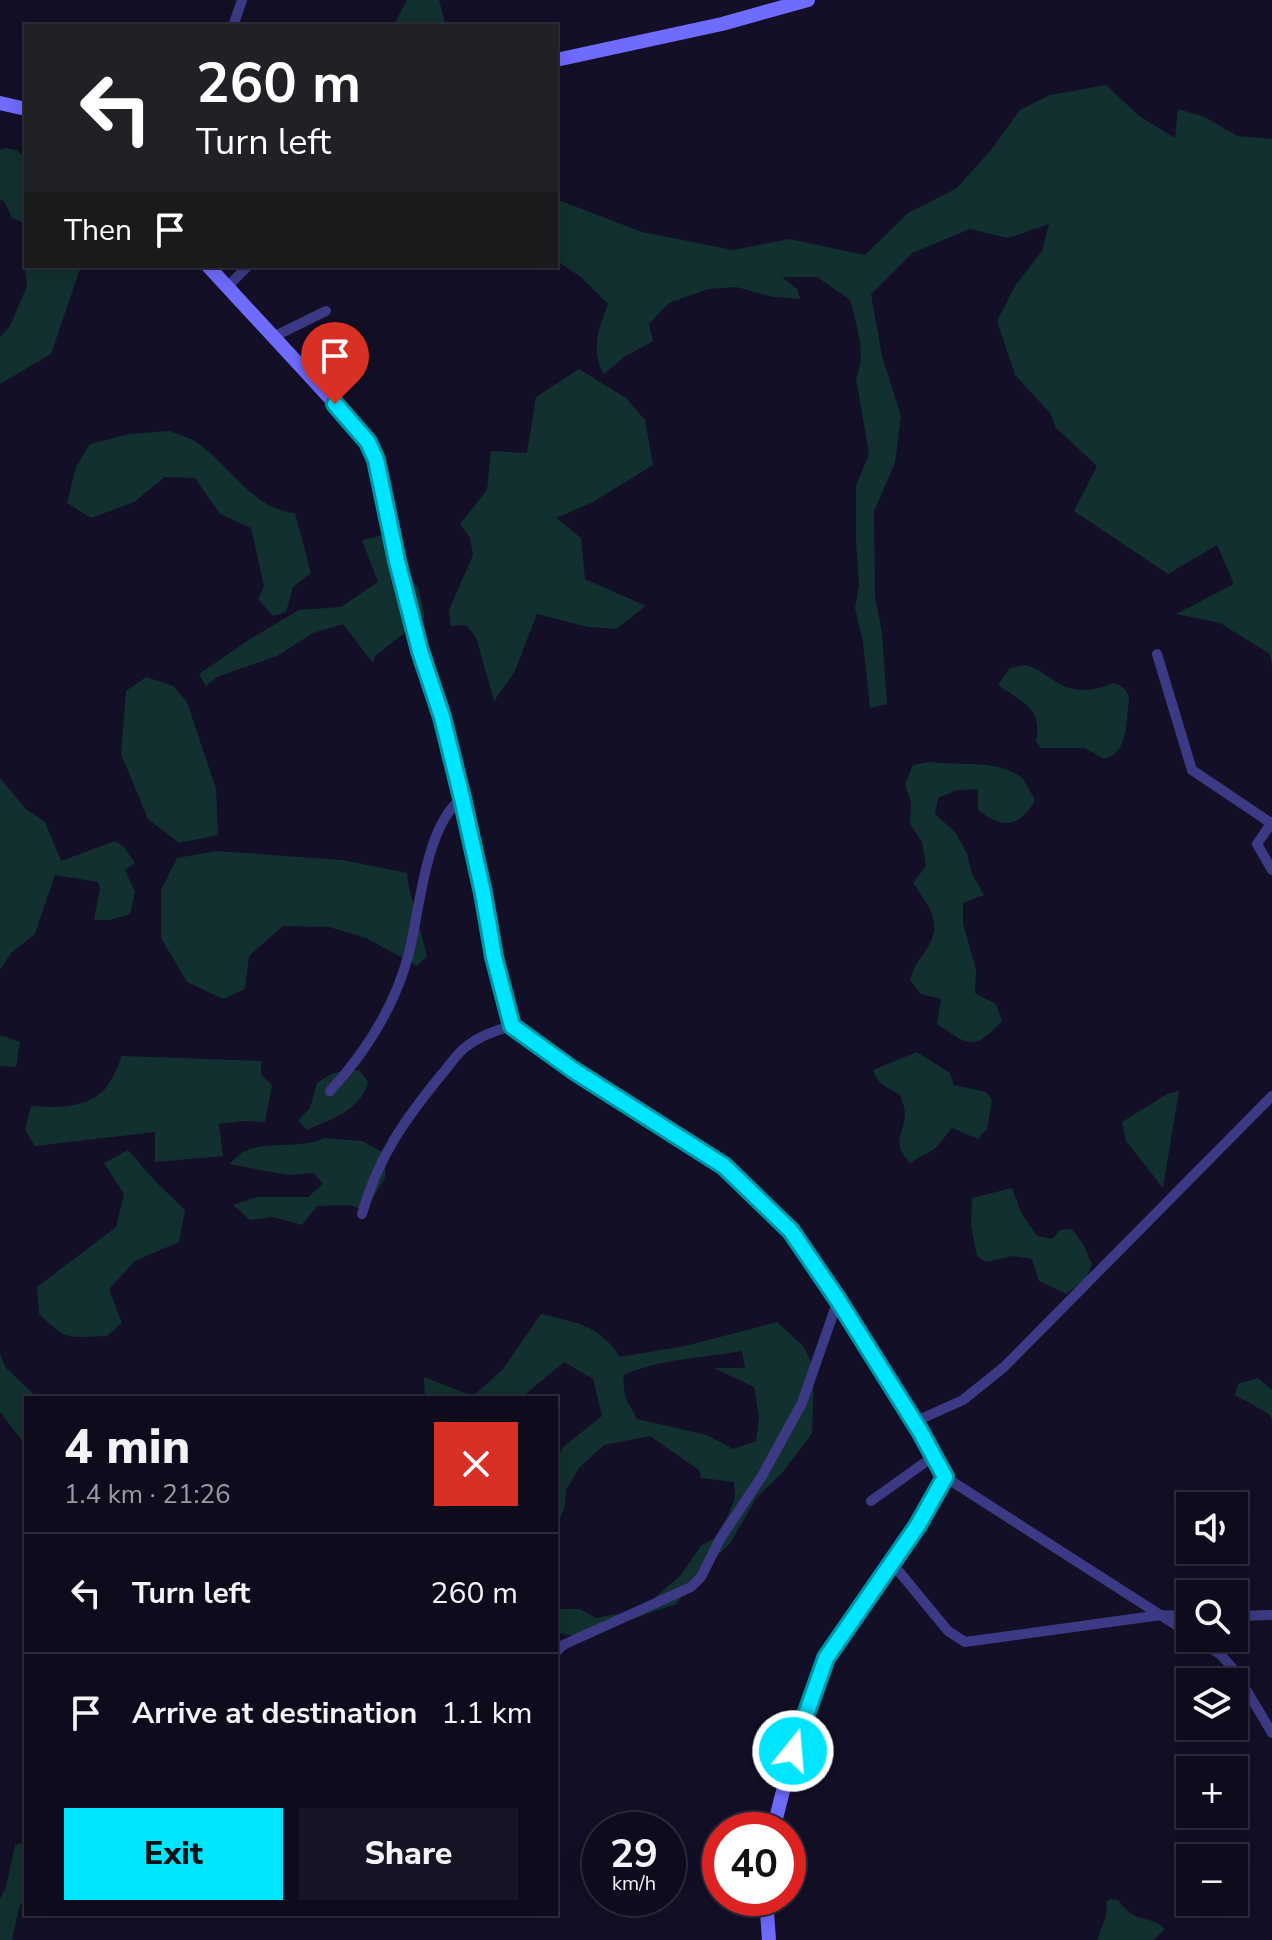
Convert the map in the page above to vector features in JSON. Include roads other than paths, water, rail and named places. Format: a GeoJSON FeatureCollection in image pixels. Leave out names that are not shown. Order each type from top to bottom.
{"type":"FeatureCollection","features":[{"type":"Feature","properties":{"kind":"street"},"geometry":{"type":"LineString","coordinates":[[234,24],[242,0]]}},
{"type":"Feature","properties":{"kind":"street"},"geometry":{"type":"LineString","coordinates":[[558,60],[722,24],[808,0]]}},
{"type":"Feature","properties":{"kind":"street"},"geometry":{"type":"LineString","coordinates":[[0,103],[24,109]]}},
{"type":"Feature","properties":{"kind":"street"},"geometry":{"type":"LineString","coordinates":[[210,268],[353,423],[368,442],[376,460],[397,561],[462,798],[494,957],[512,1026],[573,1070],[724,1166],[791,1231],[838,1300],[945,1477],[1176,1625]]}},
{"type":"Feature","properties":{"kind":"street"},"geometry":{"type":"LineString","coordinates":[[226,288],[246,268]]}},
{"type":"Feature","properties":{"kind":"street"},"geometry":{"type":"LineString","coordinates":[[273,337],[326,311]]}},
{"type":"Feature","properties":{"kind":"street"},"geometry":{"type":"LineString","coordinates":[[1157,654],[1192,770],[1272,822],[1257,844],[1272,870]]}},
{"type":"Feature","properties":{"kind":"street"},"geometry":{"type":"LineString","coordinates":[[330,1091],[357,1062],[376,1033],[392,999],[409,954],[422,887],[439,830],[450,807],[462,798]]}},
{"type":"Feature","properties":{"kind":"street"},"geometry":{"type":"LineString","coordinates":[[362,1214],[372,1180],[395,1137],[420,1101],[464,1047],[499,1029],[512,1026]]}},
{"type":"Feature","properties":{"kind":"street"},"geometry":{"type":"LineString","coordinates":[[914,1422],[963,1400],[1004,1367],[1068,1305],[1211,1154],[1272,1096]]}},
{"type":"Feature","properties":{"kind":"street"},"geometry":{"type":"LineString","coordinates":[[558,1650],[691,1587],[701,1577],[720,1539],[762,1476],[802,1403],[838,1300]]}},
{"type":"Feature","properties":{"kind":"street"},"geometry":{"type":"LineString","coordinates":[[871,1501],[934,1456]]}},
{"type":"Feature","properties":{"kind":"street"},"geometry":{"type":"LineString","coordinates":[[778,1812],[800,1725],[826,1658],[927,1511],[945,1477]]}},
{"type":"Feature","properties":{"kind":"street"},"geometry":{"type":"LineString","coordinates":[[892,1563],[948,1631],[965,1642],[1176,1616]]}},
{"type":"Feature","properties":{"kind":"street"},"geometry":{"type":"LineString","coordinates":[[1248,1616],[1272,1615]]}},
{"type":"Feature","properties":{"kind":"street"},"geometry":{"type":"LineString","coordinates":[[1216,1652],[1235,1671],[1272,1733]]}},
{"type":"Feature","properties":{"kind":"street"},"geometry":{"type":"LineString","coordinates":[[767,1916],[769,1940]]}}]}
